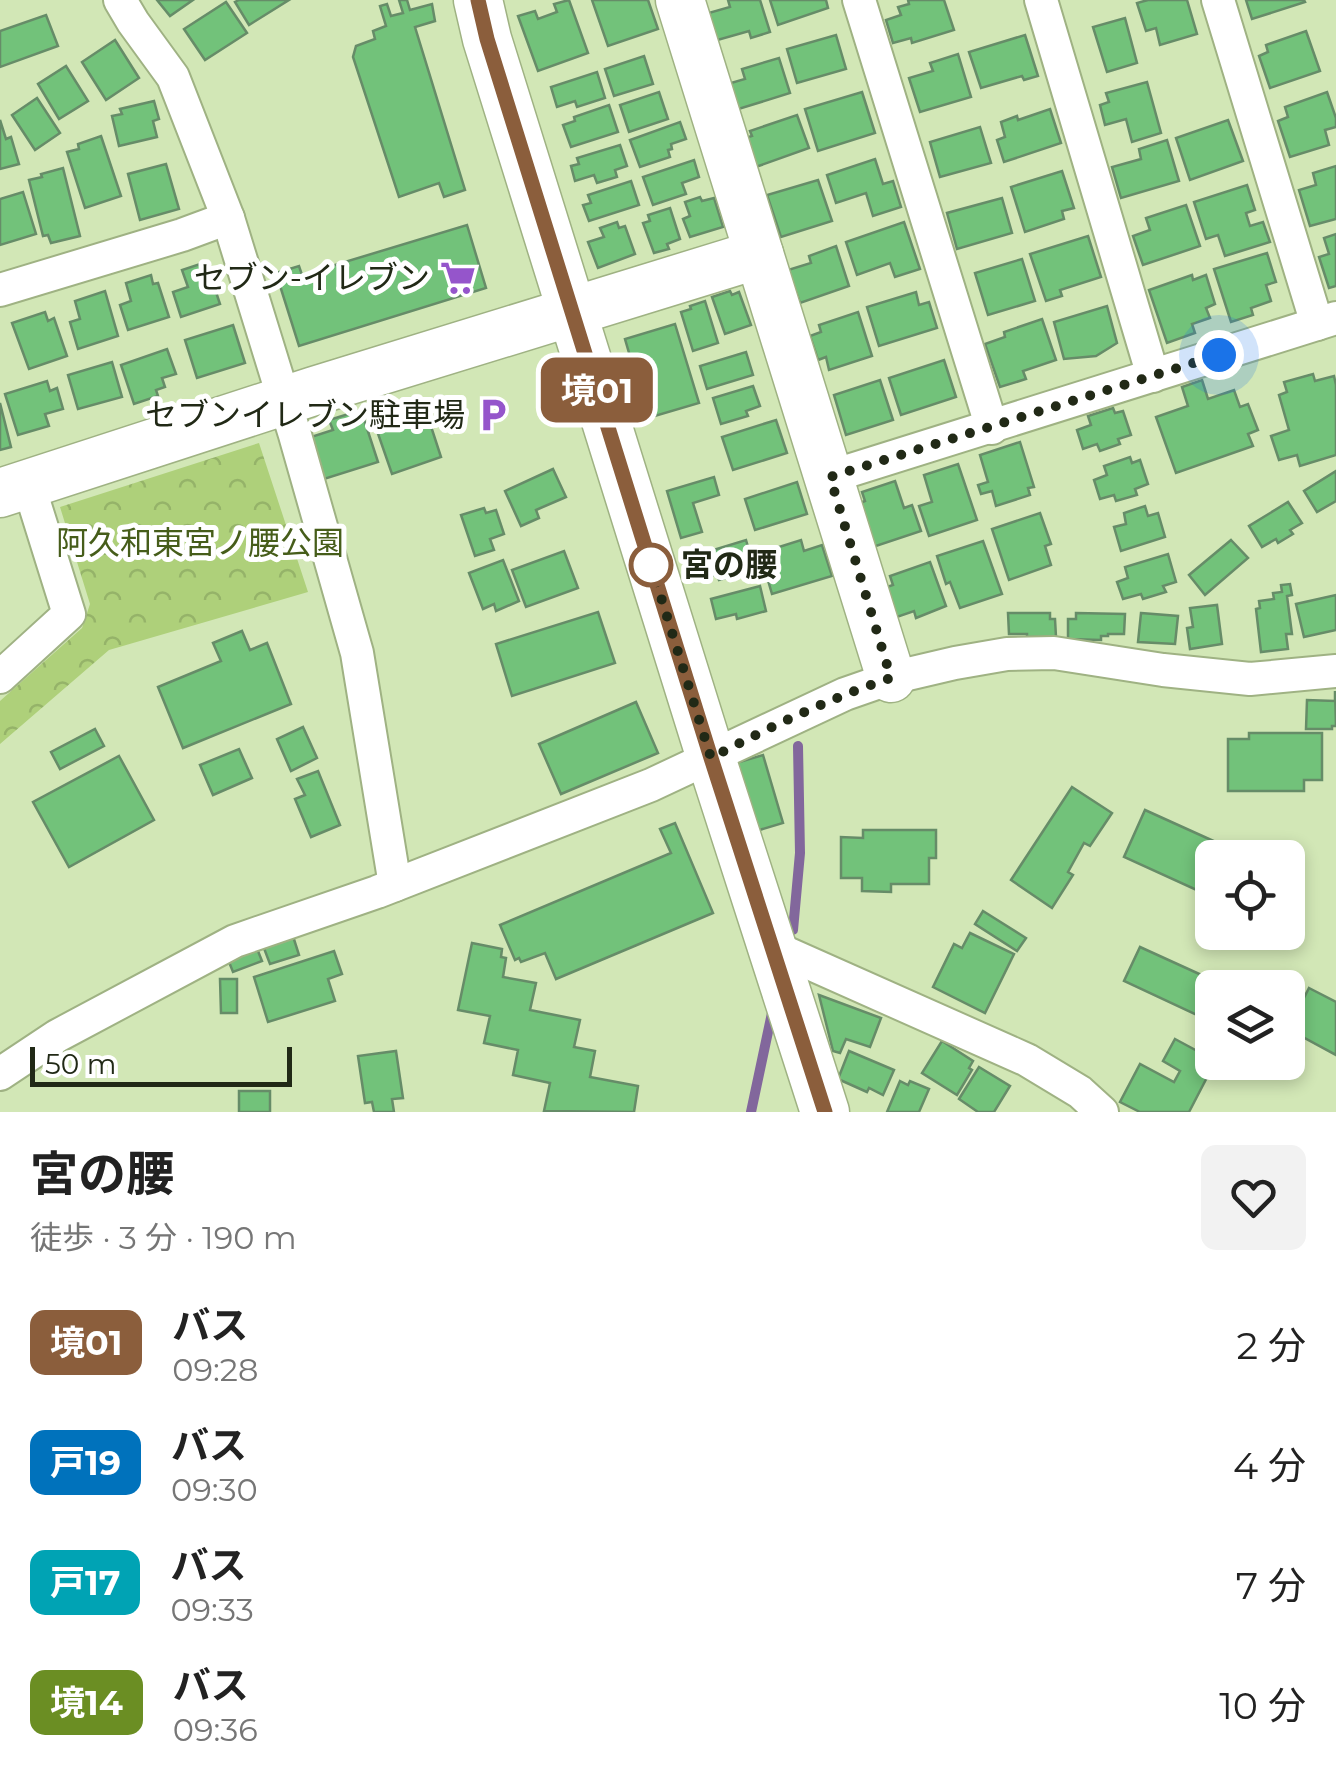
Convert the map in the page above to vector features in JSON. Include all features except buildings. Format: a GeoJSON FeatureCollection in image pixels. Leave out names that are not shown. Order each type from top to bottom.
{"type":"FeatureCollection","features":[{"type":"Feature","properties":{"kind":"street"},"geometry":{"type":"LineString","coordinates":[[120,0],[173,77],[228,218],[357,652],[396,885]]}},
{"type":"Feature","properties":{"kind":"street"},"geometry":{"type":"LineString","coordinates":[[478,0],[570,312],[825,1112]]}},
{"type":"Feature","properties":{"kind":"street"},"geometry":{"type":"LineString","coordinates":[[680,0],[891,678]]}},
{"type":"Feature","properties":{"kind":"street"},"geometry":{"type":"LineString","coordinates":[[860,0],[992,428]]}},
{"type":"Feature","properties":{"kind":"street"},"geometry":{"type":"LineString","coordinates":[[1040,0],[1153,376]]}},
{"type":"Feature","properties":{"kind":"street"},"geometry":{"type":"LineString","coordinates":[[830,477],[1326,321],[1218,0]]}},
{"type":"Feature","properties":{"kind":"street"},"geometry":{"type":"LineString","coordinates":[[0,290],[228,218]]}},
{"type":"Feature","properties":{"kind":"street"},"geometry":{"type":"LineString","coordinates":[[0,677],[69,614],[14,488],[283,400],[758,254]]}},
{"type":"Feature","properties":{"kind":"street"},"geometry":{"type":"LineString","coordinates":[[0,1074],[57,1036],[235,942],[396,885],[651,785],[762,731],[891,678],[1007,654],[1054,652],[1250,679],[1336,671]]}},
{"type":"Feature","properties":{"kind":"street"},"geometry":{"type":"LineString","coordinates":[[773,947],[1027,1060],[1080,1092],[1102,1112]]}},
{"type":"Feature","properties":{"kind":"green space","name":"阿久和東宮ノ腰公園"},"geometry":{"type":"Polygon","coordinates":[[[259,443],[308,592],[109,650],[0,744],[0,701],[82,628],[90,604],[60,507],[259,443]]]}},
{"type":"Feature","properties":{"kind":"waterway"},"geometry":{"type":"LineString","coordinates":[[793,930],[800,853],[798,746]]}},
{"type":"Feature","properties":{"kind":"waterway"},"geometry":{"type":"LineString","coordinates":[[751,1112],[772,1013]]}},
{"type":"Feature","properties":{"kind":"bus line","name":"境01"},"geometry":{"type":"LineString","coordinates":[[478,0],[570,312],[825,1112]]}},
{"type":"Feature","properties":{"kind":"place","name":"セブン-イレブン"},"geometry":{"type":"Point","coordinates":[458,278]}},
{"type":"Feature","properties":{"kind":"place","name":"セブンイレブン駐車場"},"geometry":{"type":"Point","coordinates":[493,415]}},
{"type":"Feature","properties":{"kind":"place","name":"宮の腰"},"geometry":{"type":"Point","coordinates":[651,565]}},
{"type":"Feature","properties":{"kind":"route"},"geometry":{"type":"LineString","coordinates":[[651,565],[711,758],[845,694],[891,678],[830,477],[1219,355]]}}]}
